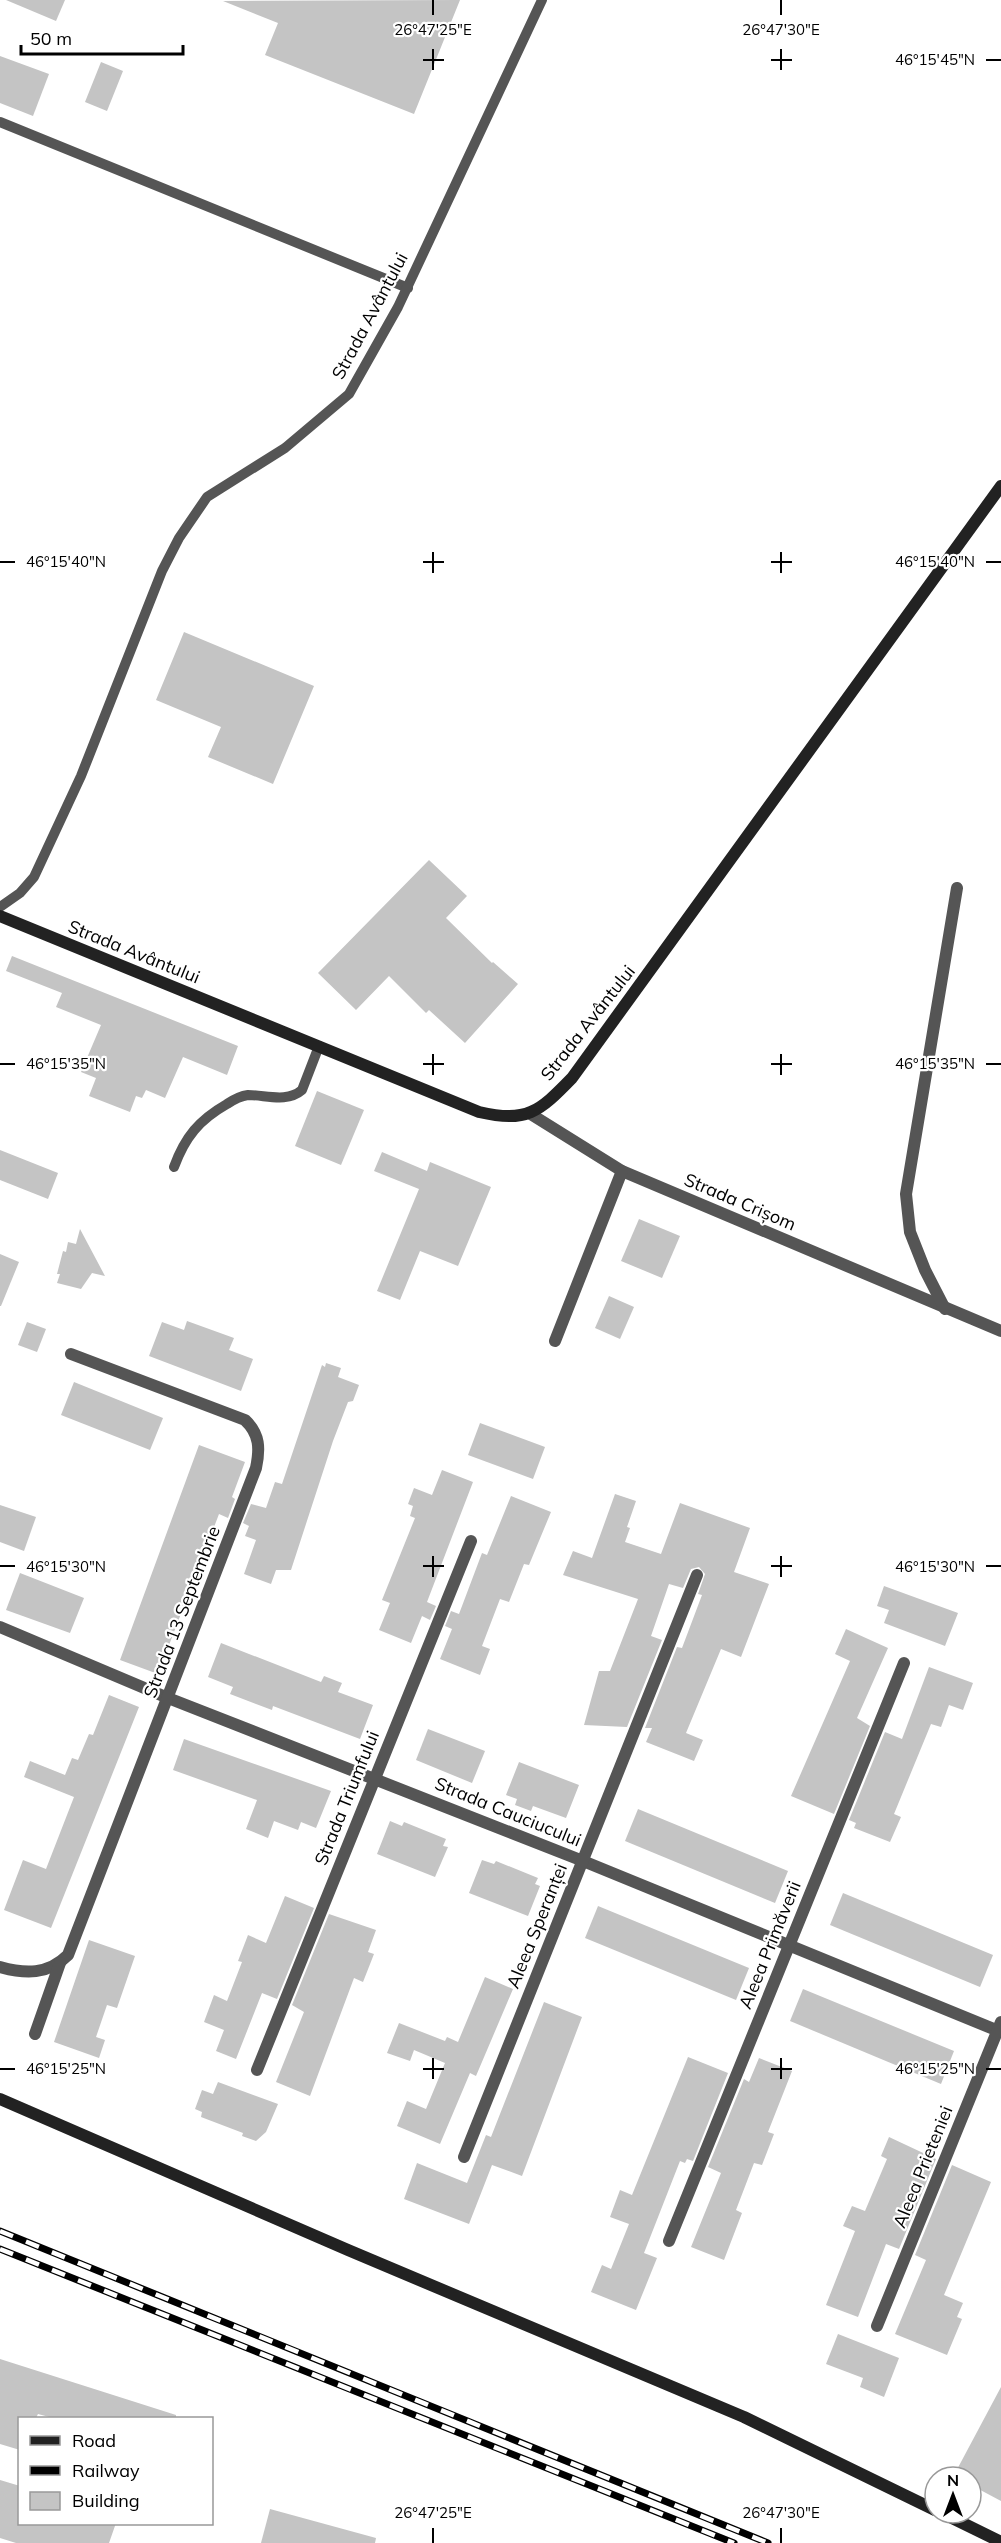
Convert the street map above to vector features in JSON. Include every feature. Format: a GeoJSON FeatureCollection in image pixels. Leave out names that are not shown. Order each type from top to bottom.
{"type":"FeatureCollection","features":[{"type":"Feature","properties":{"kind":"main road","name":"Strada Avântului"},"geometry":{"type":"LineString","coordinates":[[0,916],[479,1112],[507,1118],[529,1113],[551,1100],[572,1078],[1001,486]]}},
{"type":"Feature","properties":{"kind":"main road"},"geometry":{"type":"LineString","coordinates":[[0,2099],[338,2246],[744,2416],[923,2504]]}},
{"type":"Feature","properties":{"kind":"main road"},"geometry":{"type":"LineString","coordinates":[[966,2525],[1001,2542]]}},
{"type":"Feature","properties":{"kind":"street"},"geometry":{"type":"LineString","coordinates":[[945,1309],[924,1270],[910,1232],[906,1194],[957,888]]}},
{"type":"Feature","properties":{"kind":"street","name":"Strada Crișom"},"geometry":{"type":"LineString","coordinates":[[529,1113],[622,1171],[1001,1331]]}},
{"type":"Feature","properties":{"kind":"street"},"geometry":{"type":"LineString","coordinates":[[555,1341],[622,1171]]}},
{"type":"Feature","properties":{"kind":"street","name":"Strada 13 Septembrie"},"geometry":{"type":"LineString","coordinates":[[35,2034],[60,1963],[68,1955],[168,1698],[256,1468],[260,1451],[253,1428],[245,1420],[71,1353]]}},
{"type":"Feature","properties":{"kind":"street","name":"Strada Triumfului"},"geometry":{"type":"LineString","coordinates":[[257,2070],[471,1541]]}},
{"type":"Feature","properties":{"kind":"street","name":"Aleea Speranței"},"geometry":{"type":"LineString","coordinates":[[464,2157],[697,1575]]}},
{"type":"Feature","properties":{"kind":"street","name":"Strada Cauciucului"},"geometry":{"type":"LineString","coordinates":[[0,1627],[168,1698],[583,1861],[789,1947],[1000,2028]]}},
{"type":"Feature","properties":{"kind":"street","name":"Aleea Primăverii"},"geometry":{"type":"LineString","coordinates":[[669,2241],[904,1663]]}},
{"type":"Feature","properties":{"kind":"street"},"geometry":{"type":"LineString","coordinates":[[0,1967],[34,1972],[48,1970],[60,1963]]}},
{"type":"Feature","properties":{"kind":"street","name":"Aleea Prieteniei"},"geometry":{"type":"LineString","coordinates":[[877,2326],[1000,2028]]}},
{"type":"Feature","properties":{"kind":"lane","name":"Strada Avântului"},"geometry":{"type":"LineString","coordinates":[[0,907],[20,893],[34,877],[81,776],[162,571],[179,538],[207,497],[285,448],[349,394],[408,288],[542,0]]}},
{"type":"Feature","properties":{"kind":"lane"},"geometry":{"type":"LineString","coordinates":[[0,122],[408,288]]}},
{"type":"Feature","properties":{"kind":"lane"},"geometry":{"type":"LineString","coordinates":[[174,1167],[182,1143],[194,1128],[221,1107],[244,1096],[284,1098],[298,1094],[302,1090],[319,1046]]}},
{"type":"Feature","properties":{"kind":"building"},"geometry":{"type":"Polygon","coordinates":[[[6,0],[65,0],[56,21],[6,0]]]}},
{"type":"Feature","properties":{"kind":"building"},"geometry":{"type":"Polygon","coordinates":[[[460,0],[414,114],[265,55],[278,23],[223,1],[460,0]]]}},
{"type":"Feature","properties":{"kind":"building"},"geometry":{"type":"Polygon","coordinates":[[[0,56],[49,74],[33,116],[0,103],[0,56]]]}},
{"type":"Feature","properties":{"kind":"building"},"geometry":{"type":"Polygon","coordinates":[[[101,62],[123,71],[107,111],[85,102],[101,62]]]}},
{"type":"Feature","properties":{"kind":"building"},"geometry":{"type":"Polygon","coordinates":[[[184,632],[314,686],[273,784],[208,757],[221,727],[156,700],[184,632]]]}},
{"type":"Feature","properties":{"kind":"building"},"geometry":{"type":"Polygon","coordinates":[[[429,860],[467,896],[446,918],[492,963],[518,984],[465,1043],[429,1010],[426,1013],[389,976],[356,1010],[318,973],[429,860]]]}},
{"type":"Feature","properties":{"kind":"building"},"geometry":{"type":"Polygon","coordinates":[[[12,956],[238,1046],[227,1075],[183,1057],[165,1098],[146,1090],[142,1098],[136,1096],[130,1112],[89,1096],[96,1078],[81,1072],[101,1025],[56,1007],[62,993],[6,971],[12,956]]]}},
{"type":"Feature","properties":{"kind":"building"},"geometry":{"type":"Polygon","coordinates":[[[317,1091],[364,1110],[341,1165],[295,1146],[317,1091]]]}},
{"type":"Feature","properties":{"kind":"building"},"geometry":{"type":"Polygon","coordinates":[[[0,1150],[58,1173],[48,1199],[0,1180],[0,1150]]]}},
{"type":"Feature","properties":{"kind":"building"},"geometry":{"type":"Polygon","coordinates":[[[382,1152],[427,1171],[430,1162],[491,1187],[458,1266],[420,1251],[400,1300],[377,1291],[419,1189],[374,1171],[382,1152]]]}},
{"type":"Feature","properties":{"kind":"building"},"geometry":{"type":"Polygon","coordinates":[[[639,1219],[680,1236],[662,1278],[621,1261],[639,1219]]]}},
{"type":"Feature","properties":{"kind":"building"},"geometry":{"type":"Polygon","coordinates":[[[80,1229],[105,1276],[92,1273],[81,1289],[57,1283],[63,1251],[66,1252],[68,1242],[76,1244],[80,1229]]]}},
{"type":"Feature","properties":{"kind":"building"},"geometry":{"type":"Polygon","coordinates":[[[0,1254],[19,1262],[1,1306],[0,1306],[0,1254]]]}},
{"type":"Feature","properties":{"kind":"building"},"geometry":{"type":"Polygon","coordinates":[[[609,1296],[634,1307],[620,1339],[595,1328],[609,1296]]]}},
{"type":"Feature","properties":{"kind":"building"},"geometry":{"type":"Polygon","coordinates":[[[187,1321],[234,1338],[229,1350],[253,1359],[241,1391],[149,1356],[162,1322],[184,1330],[187,1321]]]}},
{"type":"Feature","properties":{"kind":"building"},"geometry":{"type":"Polygon","coordinates":[[[27,1322],[46,1329],[37,1352],[18,1345],[27,1322]]]}},
{"type":"Feature","properties":{"kind":"building"},"geometry":{"type":"Polygon","coordinates":[[[326,1363],[341,1368],[338,1377],[359,1385],[353,1401],[348,1402],[333,1441],[291,1570],[276,1570],[271,1584],[244,1574],[256,1540],[245,1536],[249,1526],[243,1523],[251,1504],[266,1508],[275,1482],[282,1484],[322,1365],[325,1367],[326,1363]]]}},
{"type":"Feature","properties":{"kind":"building"},"geometry":{"type":"Polygon","coordinates":[[[74,1382],[163,1418],[150,1450],[61,1415],[74,1382]]]}},
{"type":"Feature","properties":{"kind":"building"},"geometry":{"type":"Polygon","coordinates":[[[480,1423],[545,1447],[533,1479],[468,1455],[480,1423]]]}},
{"type":"Feature","properties":{"kind":"building"},"geometry":{"type":"Polygon","coordinates":[[[199,1445],[245,1462],[232,1497],[235,1499],[228,1518],[219,1514],[158,1674],[120,1660],[199,1445]]]}},
{"type":"Feature","properties":{"kind":"building"},"geometry":{"type":"Polygon","coordinates":[[[442,1470],[473,1482],[427,1602],[436,1606],[430,1620],[422,1616],[411,1643],[379,1630],[390,1603],[382,1600],[415,1518],[410,1516],[413,1506],[408,1504],[414,1488],[432,1495],[442,1470]]]}},
{"type":"Feature","properties":{"kind":"building"},"geometry":{"type":"Polygon","coordinates":[[[615,1494],[636,1501],[627,1527],[630,1528],[625,1542],[661,1554],[680,1503],[750,1528],[734,1572],[769,1584],[741,1657],[721,1649],[686,1733],[703,1740],[694,1761],[646,1742],[652,1728],[645,1728],[677,1647],[682,1648],[702,1595],[698,1594],[705,1574],[699,1567],[691,1569],[683,1588],[669,1584],[651,1636],[662,1640],[627,1727],[584,1725],[599,1671],[610,1671],[638,1599],[563,1575],[573,1551],[592,1558],[615,1494]]]}},
{"type":"Feature","properties":{"kind":"building"},"geometry":{"type":"Polygon","coordinates":[[[511,1496],[551,1512],[529,1565],[524,1564],[509,1602],[500,1599],[482,1646],[490,1649],[480,1675],[440,1659],[452,1629],[445,1626],[451,1611],[459,1614],[482,1553],[487,1555],[511,1496]]]}},
{"type":"Feature","properties":{"kind":"building"},"geometry":{"type":"Polygon","coordinates":[[[0,1505],[36,1517],[24,1551],[0,1542],[0,1505]]]}},
{"type":"Feature","properties":{"kind":"building"},"geometry":{"type":"Polygon","coordinates":[[[20,1573],[84,1598],[70,1633],[6,1610],[20,1573]]]}},
{"type":"Feature","properties":{"kind":"building"},"geometry":{"type":"Polygon","coordinates":[[[884,1586],[958,1613],[945,1646],[884,1623],[889,1610],[877,1606],[884,1586]]]}},
{"type":"Feature","properties":{"kind":"building"},"geometry":{"type":"Polygon","coordinates":[[[846,1629],[888,1648],[857,1718],[870,1726],[834,1814],[791,1796],[850,1661],[835,1654],[846,1629]]]}},
{"type":"Feature","properties":{"kind":"building"},"geometry":{"type":"Polygon","coordinates":[[[221,1643],[321,1682],[324,1676],[342,1683],[338,1692],[373,1705],[360,1739],[273,1706],[272,1710],[230,1694],[233,1687],[208,1677],[221,1643]]]}},
{"type":"Feature","properties":{"kind":"building"},"geometry":{"type":"Polygon","coordinates":[[[929,1667],[973,1683],[963,1710],[949,1705],[941,1727],[931,1724],[894,1814],[901,1817],[890,1842],[854,1828],[856,1823],[849,1820],[885,1732],[902,1739],[929,1667]]]}},
{"type":"Feature","properties":{"kind":"building"},"geometry":{"type":"Polygon","coordinates":[[[109,1695],[139,1707],[51,1928],[4,1910],[23,1860],[46,1869],[74,1797],[24,1777],[30,1761],[65,1775],[72,1758],[78,1760],[89,1734],[93,1735],[109,1695]]]}},
{"type":"Feature","properties":{"kind":"building"},"geometry":{"type":"Polygon","coordinates":[[[428,1729],[485,1751],[472,1783],[416,1760],[428,1729]]]}},
{"type":"Feature","properties":{"kind":"building"},"geometry":{"type":"Polygon","coordinates":[[[184,1739],[331,1791],[316,1828],[301,1822],[298,1830],[274,1821],[268,1838],[246,1829],[257,1800],[173,1770],[184,1739]]]}},
{"type":"Feature","properties":{"kind":"building"},"geometry":{"type":"Polygon","coordinates":[[[519,1762],[579,1785],[566,1818],[533,1806],[531,1811],[515,1805],[517,1799],[506,1795],[519,1762]]]}},
{"type":"Feature","properties":{"kind":"building"},"geometry":{"type":"Polygon","coordinates":[[[638,1809],[788,1871],[775,1903],[625,1841],[638,1809]]]}},
{"type":"Feature","properties":{"kind":"building"},"geometry":{"type":"Polygon","coordinates":[[[390,1821],[402,1826],[404,1822],[446,1839],[443,1846],[448,1847],[435,1877],[377,1854],[390,1821]]]}},
{"type":"Feature","properties":{"kind":"building"},"geometry":{"type":"Polygon","coordinates":[[[482,1860],[494,1864],[496,1861],[538,1878],[535,1884],[540,1886],[528,1916],[469,1893],[482,1860]]]}},
{"type":"Feature","properties":{"kind":"building"},"geometry":{"type":"Polygon","coordinates":[[[843,1893],[993,1955],[980,1987],[830,1925],[843,1893]]]}},
{"type":"Feature","properties":{"kind":"building"},"geometry":{"type":"Polygon","coordinates":[[[285,1896],[314,1908],[277,1999],[262,1993],[236,2059],[216,2051],[224,2030],[204,2022],[214,1995],[227,2001],[242,1962],[238,1961],[248,1935],[266,1943],[285,1896]]]}},
{"type":"Feature","properties":{"kind":"building"},"geometry":{"type":"Polygon","coordinates":[[[598,1906],[749,1968],[736,2000],[585,1938],[598,1906]]]}},
{"type":"Feature","properties":{"kind":"building"},"geometry":{"type":"Polygon","coordinates":[[[329,1914],[376,1930],[368,1952],[374,1954],[363,1982],[354,1978],[310,2096],[276,2082],[304,2012],[292,2005],[329,1914]]]}},
{"type":"Feature","properties":{"kind":"building"},"geometry":{"type":"Polygon","coordinates":[[[89,1940],[135,1956],[117,2008],[107,2005],[96,2037],[105,2040],[99,2058],[54,2042],[89,1940]]]}},
{"type":"Feature","properties":{"kind":"building"},"geometry":{"type":"Polygon","coordinates":[[[485,1977],[513,1989],[476,2076],[470,2073],[440,2144],[397,2126],[407,2101],[426,2109],[445,2063],[414,2050],[410,2061],[387,2053],[399,2023],[445,2041],[447,2037],[458,2042],[485,1977]]]}},
{"type":"Feature","properties":{"kind":"building"},"geometry":{"type":"Polygon","coordinates":[[[803,1989],[954,2051],[941,2084],[790,2021],[803,1989]]]}},
{"type":"Feature","properties":{"kind":"building"},"geometry":{"type":"Polygon","coordinates":[[[544,2002],[582,2017],[522,2176],[492,2165],[469,2224],[404,2199],[417,2163],[467,2183],[486,2135],[491,2137],[544,2002]]]}},
{"type":"Feature","properties":{"kind":"building"},"geometry":{"type":"Polygon","coordinates":[[[688,2057],[728,2073],[693,2161],[687,2159],[685,2163],[680,2161],[644,2253],[657,2258],[636,2310],[591,2292],[602,2265],[611,2269],[629,2224],[610,2217],[620,2190],[632,2195],[688,2057]]]}},
{"type":"Feature","properties":{"kind":"building"},"geometry":{"type":"Polygon","coordinates":[[[759,2058],[792,2071],[768,2132],[774,2134],[762,2165],[754,2163],[736,2210],[742,2213],[724,2260],[691,2247],[721,2173],[708,2167],[744,2079],[749,2082],[759,2058]]]}},
{"type":"Feature","properties":{"kind":"building"},"geometry":{"type":"Polygon","coordinates":[[[218,2082],[278,2104],[266,2132],[256,2141],[242,2136],[243,2133],[201,2117],[202,2112],[195,2109],[202,2090],[213,2094],[218,2082]]]}},
{"type":"Feature","properties":{"kind":"building"},"geometry":{"type":"Polygon","coordinates":[[[889,2137],[936,2159],[899,2249],[886,2244],[858,2317],[826,2305],[855,2231],[843,2226],[852,2206],[865,2211],[887,2159],[881,2156],[889,2137]]]}},
{"type":"Feature","properties":{"kind":"building"},"geometry":{"type":"Polygon","coordinates":[[[952,2165],[991,2182],[944,2295],[963,2303],[957,2317],[962,2319],[947,2355],[895,2334],[926,2260],[915,2255],[952,2165]]]}},
{"type":"Feature","properties":{"kind":"building"},"geometry":{"type":"Polygon","coordinates":[[[838,2334],[899,2358],[884,2397],[860,2387],[863,2378],[826,2364],[838,2334]]]}},
{"type":"Feature","properties":{"kind":"building"},"geometry":{"type":"Polygon","coordinates":[[[0,2359],[176,2415],[176,2417],[49,2417],[38,2414],[36,2417],[18,2417],[18,2449],[0,2444],[0,2359]]]}},
{"type":"Feature","properties":{"kind":"building"},"geometry":{"type":"Polygon","coordinates":[[[1001,2387],[1001,2501],[983,2491],[983,2465],[959,2465],[1001,2387]]]}},
{"type":"Feature","properties":{"kind":"building"},"geometry":{"type":"Polygon","coordinates":[[[0,2480],[18,2485],[18,2525],[115,2525],[109,2543],[16,2543],[0,2538],[0,2480]]]}},
{"type":"Feature","properties":{"kind":"building"},"geometry":{"type":"Polygon","coordinates":[[[270,2509],[376,2538],[375,2543],[261,2543],[270,2509]]]}},
{"type":"Feature","properties":{"kind":"railway"},"geometry":{"type":"LineString","coordinates":[[0,2231],[768,2543]]}},
{"type":"Feature","properties":{"kind":"railway"},"geometry":{"type":"LineString","coordinates":[[0,2249],[734,2543]]}}]}
